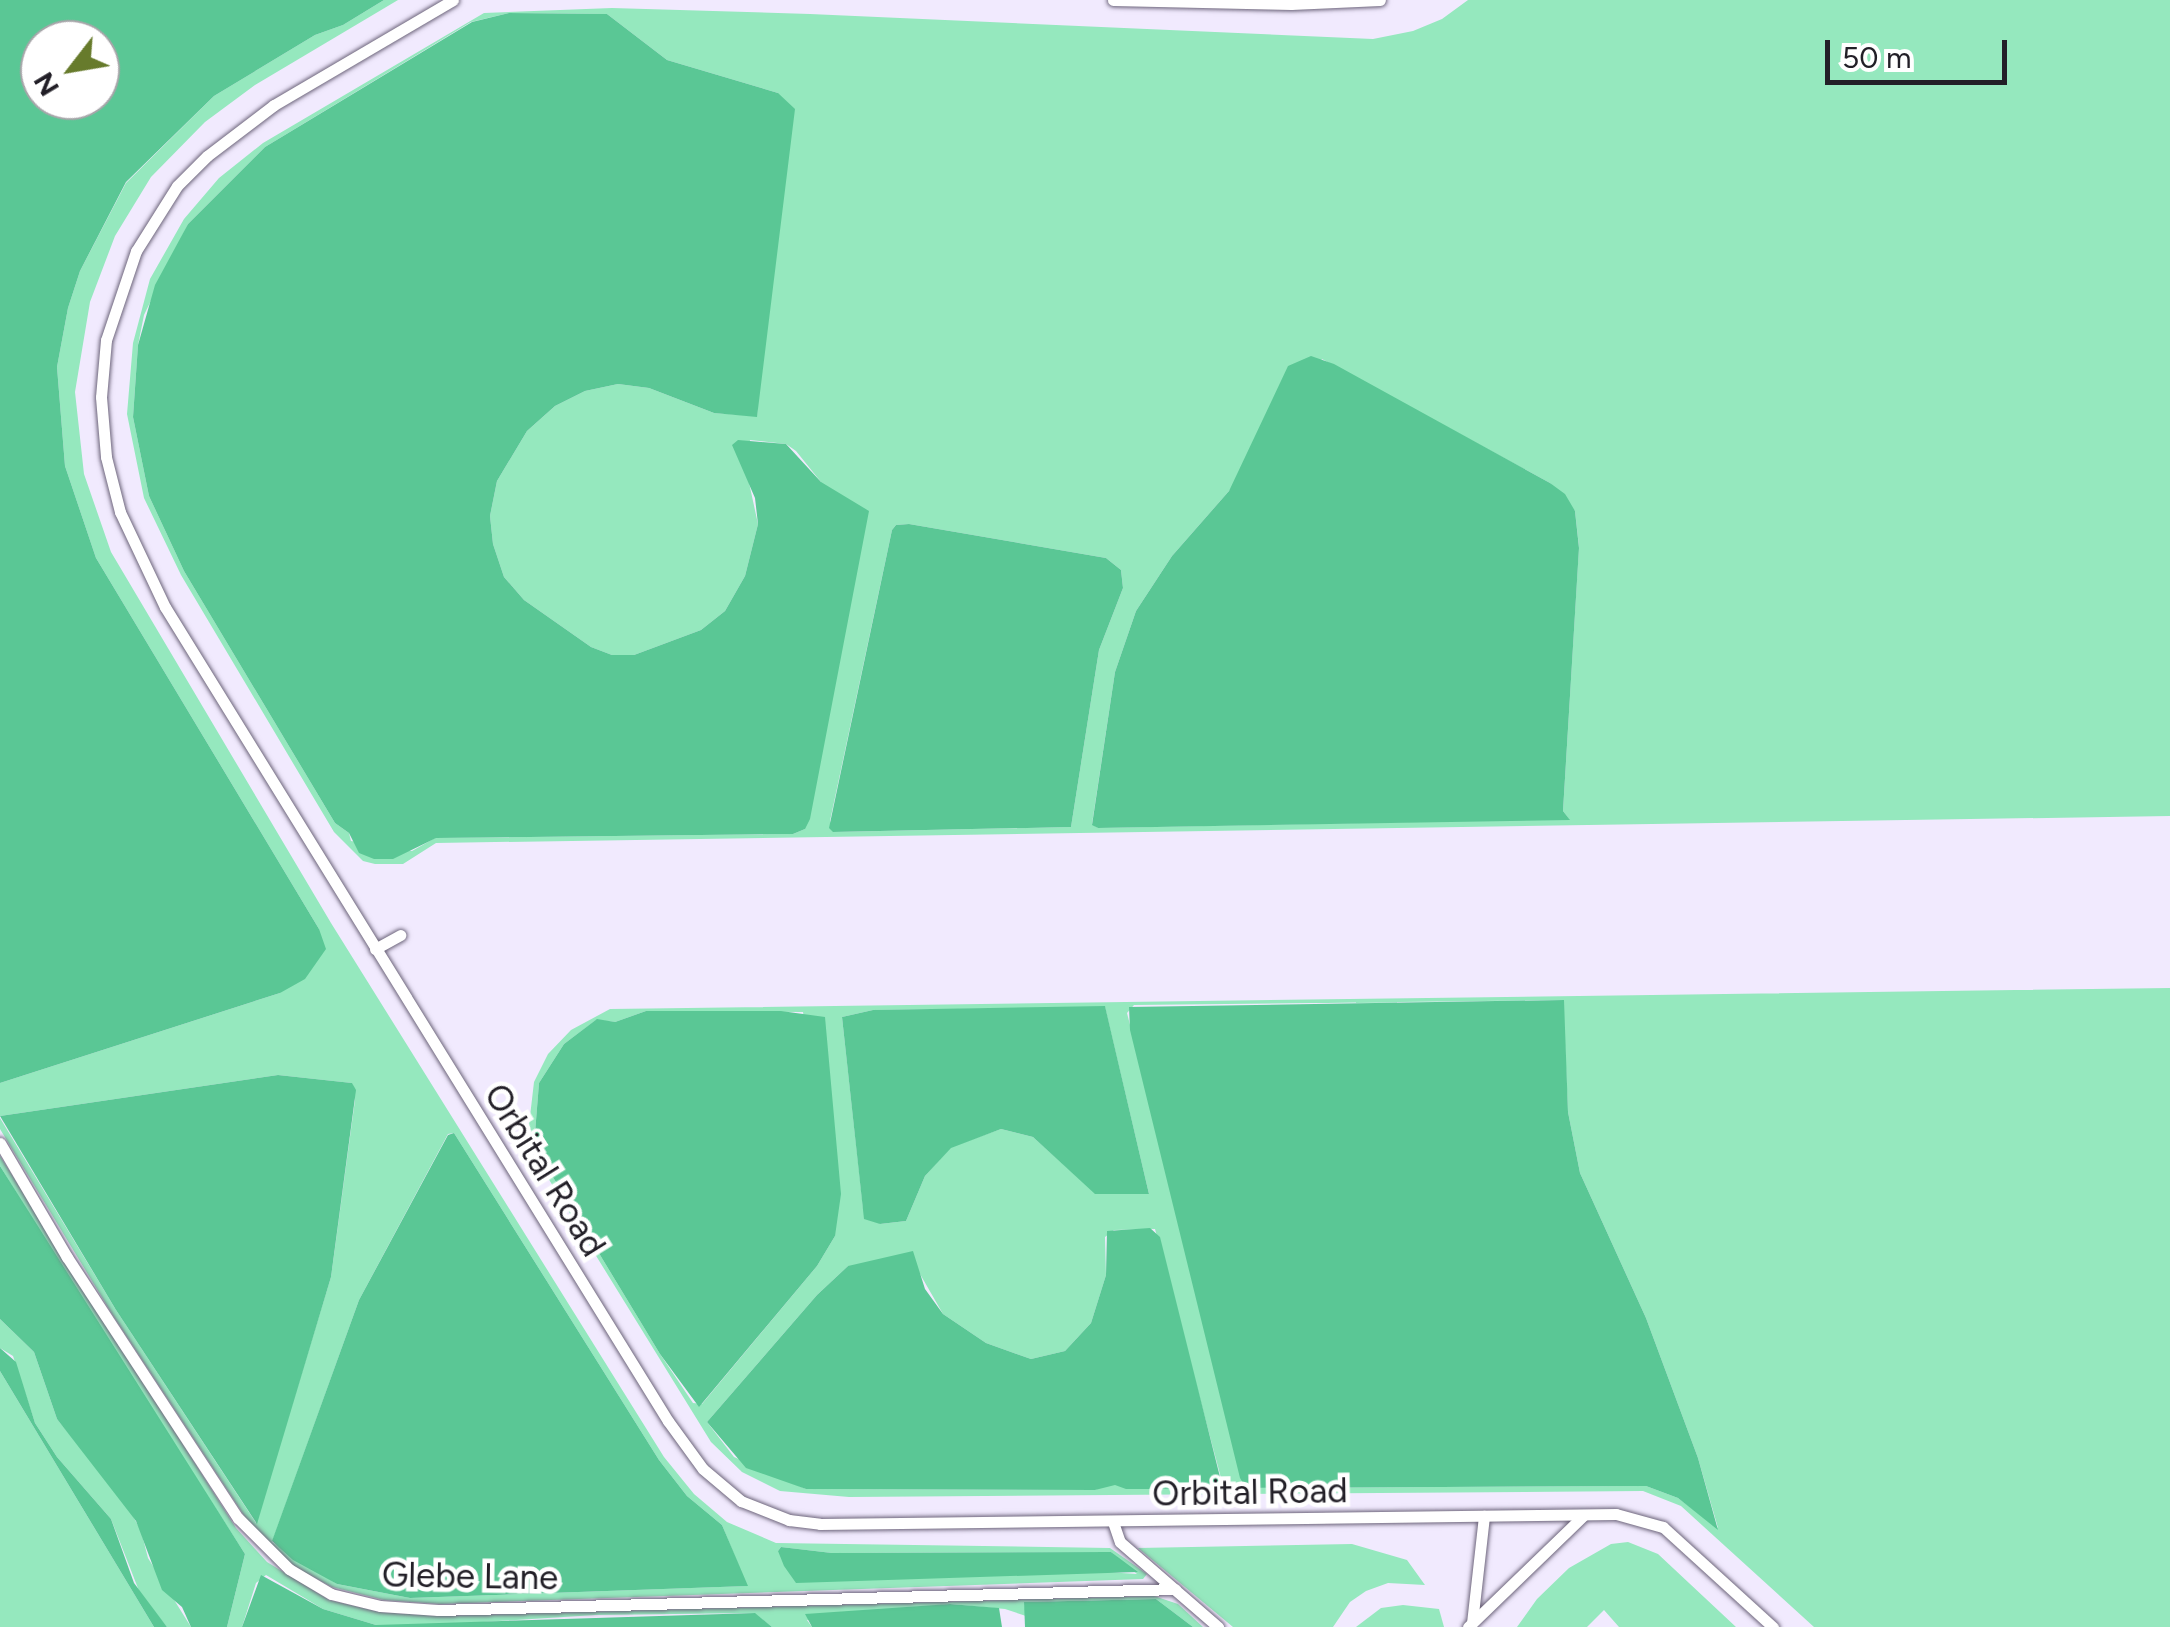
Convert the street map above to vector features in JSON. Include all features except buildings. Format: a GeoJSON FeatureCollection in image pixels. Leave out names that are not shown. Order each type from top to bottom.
{"type":"FeatureCollection","features":[{"type":"Feature","properties":{"kind":"lane","name":"Orbital Road"},"geometry":{"type":"LineString","coordinates":[[450,0],[244,126],[178,186],[136,252],[122,282],[106,340],[102,397],[106,457],[120,512],[166,606],[668,1422],[703,1469],[741,1502],[789,1520],[820,1524],[1616,1514],[1663,1527],[1773,1627]]}},
{"type":"Feature","properties":{"kind":"lane"},"geometry":{"type":"LineString","coordinates":[[1112,0],[1380,0]]}},
{"type":"Feature","properties":{"kind":"lane"},"geometry":{"type":"LineString","coordinates":[[375,949],[400,934]]}},
{"type":"Feature","properties":{"kind":"lane","name":"Glebe Lane"},"geometry":{"type":"LineString","coordinates":[[0,1143],[68,1257],[238,1518],[279,1562],[331,1594],[380,1606],[438,1610],[1174,1589]]}},
{"type":"Feature","properties":{"kind":"lane"},"geometry":{"type":"LineString","coordinates":[[1471,1626],[1584,1515]]}},
{"type":"Feature","properties":{"kind":"lane"},"geometry":{"type":"LineString","coordinates":[[1471,1626],[1484,1516]]}},
{"type":"Feature","properties":{"kind":"lane"},"geometry":{"type":"LineString","coordinates":[[1113,1522],[1120,1542],[1218,1627]]}},
{"type":"Feature","properties":{"kind":"green space"},"geometry":{"type":"Polygon","coordinates":[[[0,0],[384,0],[343,25],[315,35],[214,96],[126,182],[80,271],[68,308],[57,367],[65,466],[96,558],[319,929],[326,949],[305,979],[280,993],[0,1083],[0,0]]]}},
{"type":"Feature","properties":{"kind":"green space"},"geometry":{"type":"Polygon","coordinates":[[[384,0],[398,0],[255,85],[205,122],[151,177],[115,236],[90,302],[75,392],[84,474],[111,552],[331,923],[664,1457],[694,1494],[727,1522],[776,1543],[1110,1548],[1147,1574],[1143,1579],[441,1604],[384,1600],[332,1587],[291,1565],[249,1523],[112,1314],[0,1129],[0,1118],[116,1310],[256,1523],[331,1277],[355,1100],[352,1083],[278,1075],[0,1116],[0,1083],[280,993],[319,929],[96,558],[65,466],[57,367],[68,308],[80,271],[126,183],[214,96],[315,35],[343,25],[384,0]],[[454,1133],[448,1134],[359,1300],[272,1542],[337,1584],[410,1598],[747,1586],[722,1525],[687,1496],[659,1460],[454,1133]],[[781,1547],[778,1551],[1137,1574],[1111,1552],[832,1553],[781,1547]]]}},
{"type":"Feature","properties":{"kind":"green space"},"geometry":{"type":"Polygon","coordinates":[[[1468,0],[2170,0],[2170,816],[436,843],[403,864],[375,864],[363,861],[334,832],[181,575],[144,498],[127,414],[133,343],[150,279],[184,219],[219,178],[263,143],[484,13],[612,8],[1373,39],[1413,31],[1442,19],[1468,0]],[[509,13],[471,22],[265,147],[188,224],[144,315],[138,345],[133,417],[149,496],[184,571],[335,823],[349,833],[351,841],[412,851],[435,838],[793,834],[805,829],[821,482],[796,451],[786,444],[750,440],[748,478],[758,524],[745,576],[725,611],[701,630],[634,655],[612,655],[591,647],[524,600],[504,577],[493,544],[490,516],[497,481],[527,431],[555,406],[585,391],[618,384],[649,388],[714,413],[757,416],[778,93],[667,60],[607,14],[509,13]],[[1322,359],[1229,491],[1172,556],[1136,611],[1115,672],[1092,824],[1098,828],[1569,819],[1563,811],[1579,547],[1575,511],[1550,483],[1322,359]],[[909,524],[896,525],[830,821],[834,832],[1071,827],[1099,650],[1123,588],[1121,570],[1106,558],[909,524]]]}},
{"type":"Feature","properties":{"kind":"green space"},"geometry":{"type":"Polygon","coordinates":[[[509,13],[607,14],[667,60],[778,93],[795,109],[757,417],[714,413],[649,388],[618,384],[585,391],[555,406],[527,431],[497,481],[490,516],[493,544],[504,577],[524,600],[591,647],[612,655],[634,655],[701,630],[725,611],[745,576],[758,524],[755,498],[732,445],[738,440],[786,444],[821,482],[869,511],[810,819],[805,829],[793,834],[436,838],[393,859],[374,859],[359,853],[349,833],[335,823],[184,571],[149,496],[133,417],[138,345],[155,285],[188,224],[265,147],[472,22],[509,13]]]}},
{"type":"Feature","properties":{"kind":"green space"},"geometry":{"type":"Polygon","coordinates":[[[1311,356],[1334,364],[1550,483],[1565,494],[1575,511],[1579,548],[1563,811],[1570,820],[1098,828],[1092,825],[1115,672],[1136,611],[1172,556],[1229,491],[1288,366],[1311,356]]]}},
{"type":"Feature","properties":{"kind":"green space"},"geometry":{"type":"Polygon","coordinates":[[[909,524],[1106,558],[1121,570],[1123,588],[1099,650],[1071,827],[833,832],[829,828],[892,530],[896,525],[909,524]]]}},
{"type":"Feature","properties":{"kind":"green space"},"geometry":{"type":"Polygon","coordinates":[[[2170,988],[2170,1627],[1814,1627],[1681,1506],[1643,1491],[849,1497],[780,1491],[742,1472],[711,1442],[540,1165],[529,1125],[534,1082],[548,1054],[571,1030],[610,1009],[2170,988]],[[1563,1000],[1134,1005],[1127,1013],[1246,1488],[1646,1486],[1678,1498],[1718,1528],[1698,1458],[1646,1318],[1580,1173],[1568,1112],[1563,1000]],[[1105,1007],[873,1010],[842,1017],[863,1208],[880,1224],[906,1221],[925,1176],[951,1147],[1001,1129],[1033,1137],[1085,1184],[1149,1194],[1105,1007]],[[646,1011],[615,1022],[596,1020],[564,1044],[539,1083],[535,1133],[545,1164],[660,1354],[693,1403],[702,1404],[817,1266],[835,1236],[803,1012],[646,1011]],[[1155,1229],[1114,1230],[1105,1237],[1106,1275],[1091,1323],[1065,1351],[1031,1359],[986,1343],[943,1314],[916,1267],[848,1266],[817,1295],[707,1422],[734,1457],[806,1489],[1095,1490],[1105,1485],[1221,1478],[1155,1229]]]}},
{"type":"Feature","properties":{"kind":"green space"},"geometry":{"type":"Polygon","coordinates":[[[1564,1000],[1568,1112],[1580,1173],[1646,1318],[1698,1458],[1718,1530],[1678,1498],[1646,1486],[1246,1488],[1240,1478],[1130,1030],[1129,1007],[1564,1000]]]}},
{"type":"Feature","properties":{"kind":"green space"},"geometry":{"type":"Polygon","coordinates":[[[1105,1006],[1149,1194],[1095,1194],[1033,1137],[1001,1129],[951,1148],[925,1176],[906,1221],[880,1224],[864,1219],[842,1017],[873,1010],[1105,1006]]]}},
{"type":"Feature","properties":{"kind":"green space"},"geometry":{"type":"Polygon","coordinates":[[[646,1011],[781,1011],[825,1017],[841,1194],[835,1236],[817,1266],[699,1407],[660,1354],[545,1164],[535,1133],[539,1083],[564,1044],[597,1019],[615,1022],[646,1011]]]}},
{"type":"Feature","properties":{"kind":"green space"},"geometry":{"type":"Polygon","coordinates":[[[278,1075],[352,1083],[356,1090],[331,1277],[257,1524],[116,1310],[0,1116],[278,1075]]]}},
{"type":"Feature","properties":{"kind":"green space"},"geometry":{"type":"Polygon","coordinates":[[[454,1133],[659,1460],[687,1496],[722,1525],[748,1586],[410,1598],[337,1584],[293,1560],[272,1541],[359,1300],[448,1135],[454,1133]]]}},
{"type":"Feature","properties":{"kind":"green space"},"geometry":{"type":"Polygon","coordinates":[[[0,1156],[236,1528],[267,1562],[329,1600],[379,1612],[440,1616],[1154,1596],[1178,1604],[1203,1627],[1193,1627],[1156,1599],[1024,1602],[1026,1616],[1005,1609],[950,1604],[807,1620],[812,1627],[772,1627],[754,1613],[595,1615],[405,1627],[376,1625],[323,1609],[266,1575],[256,1583],[242,1627],[227,1627],[245,1554],[88,1309],[0,1166],[0,1156]]]}},
{"type":"Feature","properties":{"kind":"green space"},"geometry":{"type":"Polygon","coordinates":[[[0,1166],[245,1554],[227,1627],[191,1627],[182,1607],[162,1590],[136,1521],[57,1419],[34,1352],[0,1319],[0,1166]]]}},
{"type":"Feature","properties":{"kind":"green space"},"geometry":{"type":"Polygon","coordinates":[[[1150,1228],[1160,1237],[1223,1489],[1126,1489],[1115,1485],[1095,1490],[806,1489],[746,1468],[707,1422],[817,1295],[848,1266],[913,1251],[925,1289],[943,1314],[986,1343],[1031,1359],[1065,1351],[1091,1323],[1106,1275],[1107,1231],[1150,1228]]]}},
{"type":"Feature","properties":{"kind":"green space"},"geometry":{"type":"Polygon","coordinates":[[[0,1319],[34,1352],[57,1419],[127,1505],[141,1531],[148,1558],[191,1627],[167,1627],[141,1596],[111,1519],[57,1457],[35,1423],[13,1356],[0,1348],[0,1319]]]}},
{"type":"Feature","properties":{"kind":"green space"},"geometry":{"type":"Polygon","coordinates":[[[0,1348],[16,1362],[35,1423],[57,1457],[111,1519],[134,1583],[167,1627],[154,1627],[0,1371],[0,1348]]]}},
{"type":"Feature","properties":{"kind":"green space"},"geometry":{"type":"Polygon","coordinates":[[[0,1371],[154,1627],[0,1627],[0,1371]]]}},
{"type":"Feature","properties":{"kind":"green space"},"geometry":{"type":"Polygon","coordinates":[[[1628,1542],[1658,1554],[1736,1627],[1619,1627],[1604,1610],[1587,1627],[1517,1627],[1537,1599],[1569,1568],[1611,1544],[1628,1542]]]}},
{"type":"Feature","properties":{"kind":"green space"},"geometry":{"type":"Polygon","coordinates":[[[1352,1544],[1407,1560],[1425,1585],[1388,1583],[1366,1591],[1350,1602],[1333,1627],[1233,1627],[1138,1548],[1352,1544]]]}},
{"type":"Feature","properties":{"kind":"green space"},"geometry":{"type":"Polygon","coordinates":[[[781,1547],[832,1553],[1111,1552],[1138,1572],[796,1583],[784,1566],[778,1551],[781,1547]]]}},
{"type":"Feature","properties":{"kind":"green space"},"geometry":{"type":"Polygon","coordinates":[[[261,1575],[323,1609],[376,1625],[755,1613],[772,1627],[242,1627],[261,1575]]]}},
{"type":"Feature","properties":{"kind":"green space"},"geometry":{"type":"Polygon","coordinates":[[[1156,1599],[1193,1627],[1025,1627],[1024,1602],[1156,1599]]]}},
{"type":"Feature","properties":{"kind":"green space"},"geometry":{"type":"Polygon","coordinates":[[[950,1604],[999,1608],[1002,1627],[812,1627],[805,1614],[950,1604]]]}},
{"type":"Feature","properties":{"kind":"green space"},"geometry":{"type":"Polygon","coordinates":[[[1403,1605],[1439,1609],[1444,1627],[1356,1627],[1381,1608],[1403,1605]]]}}]}
